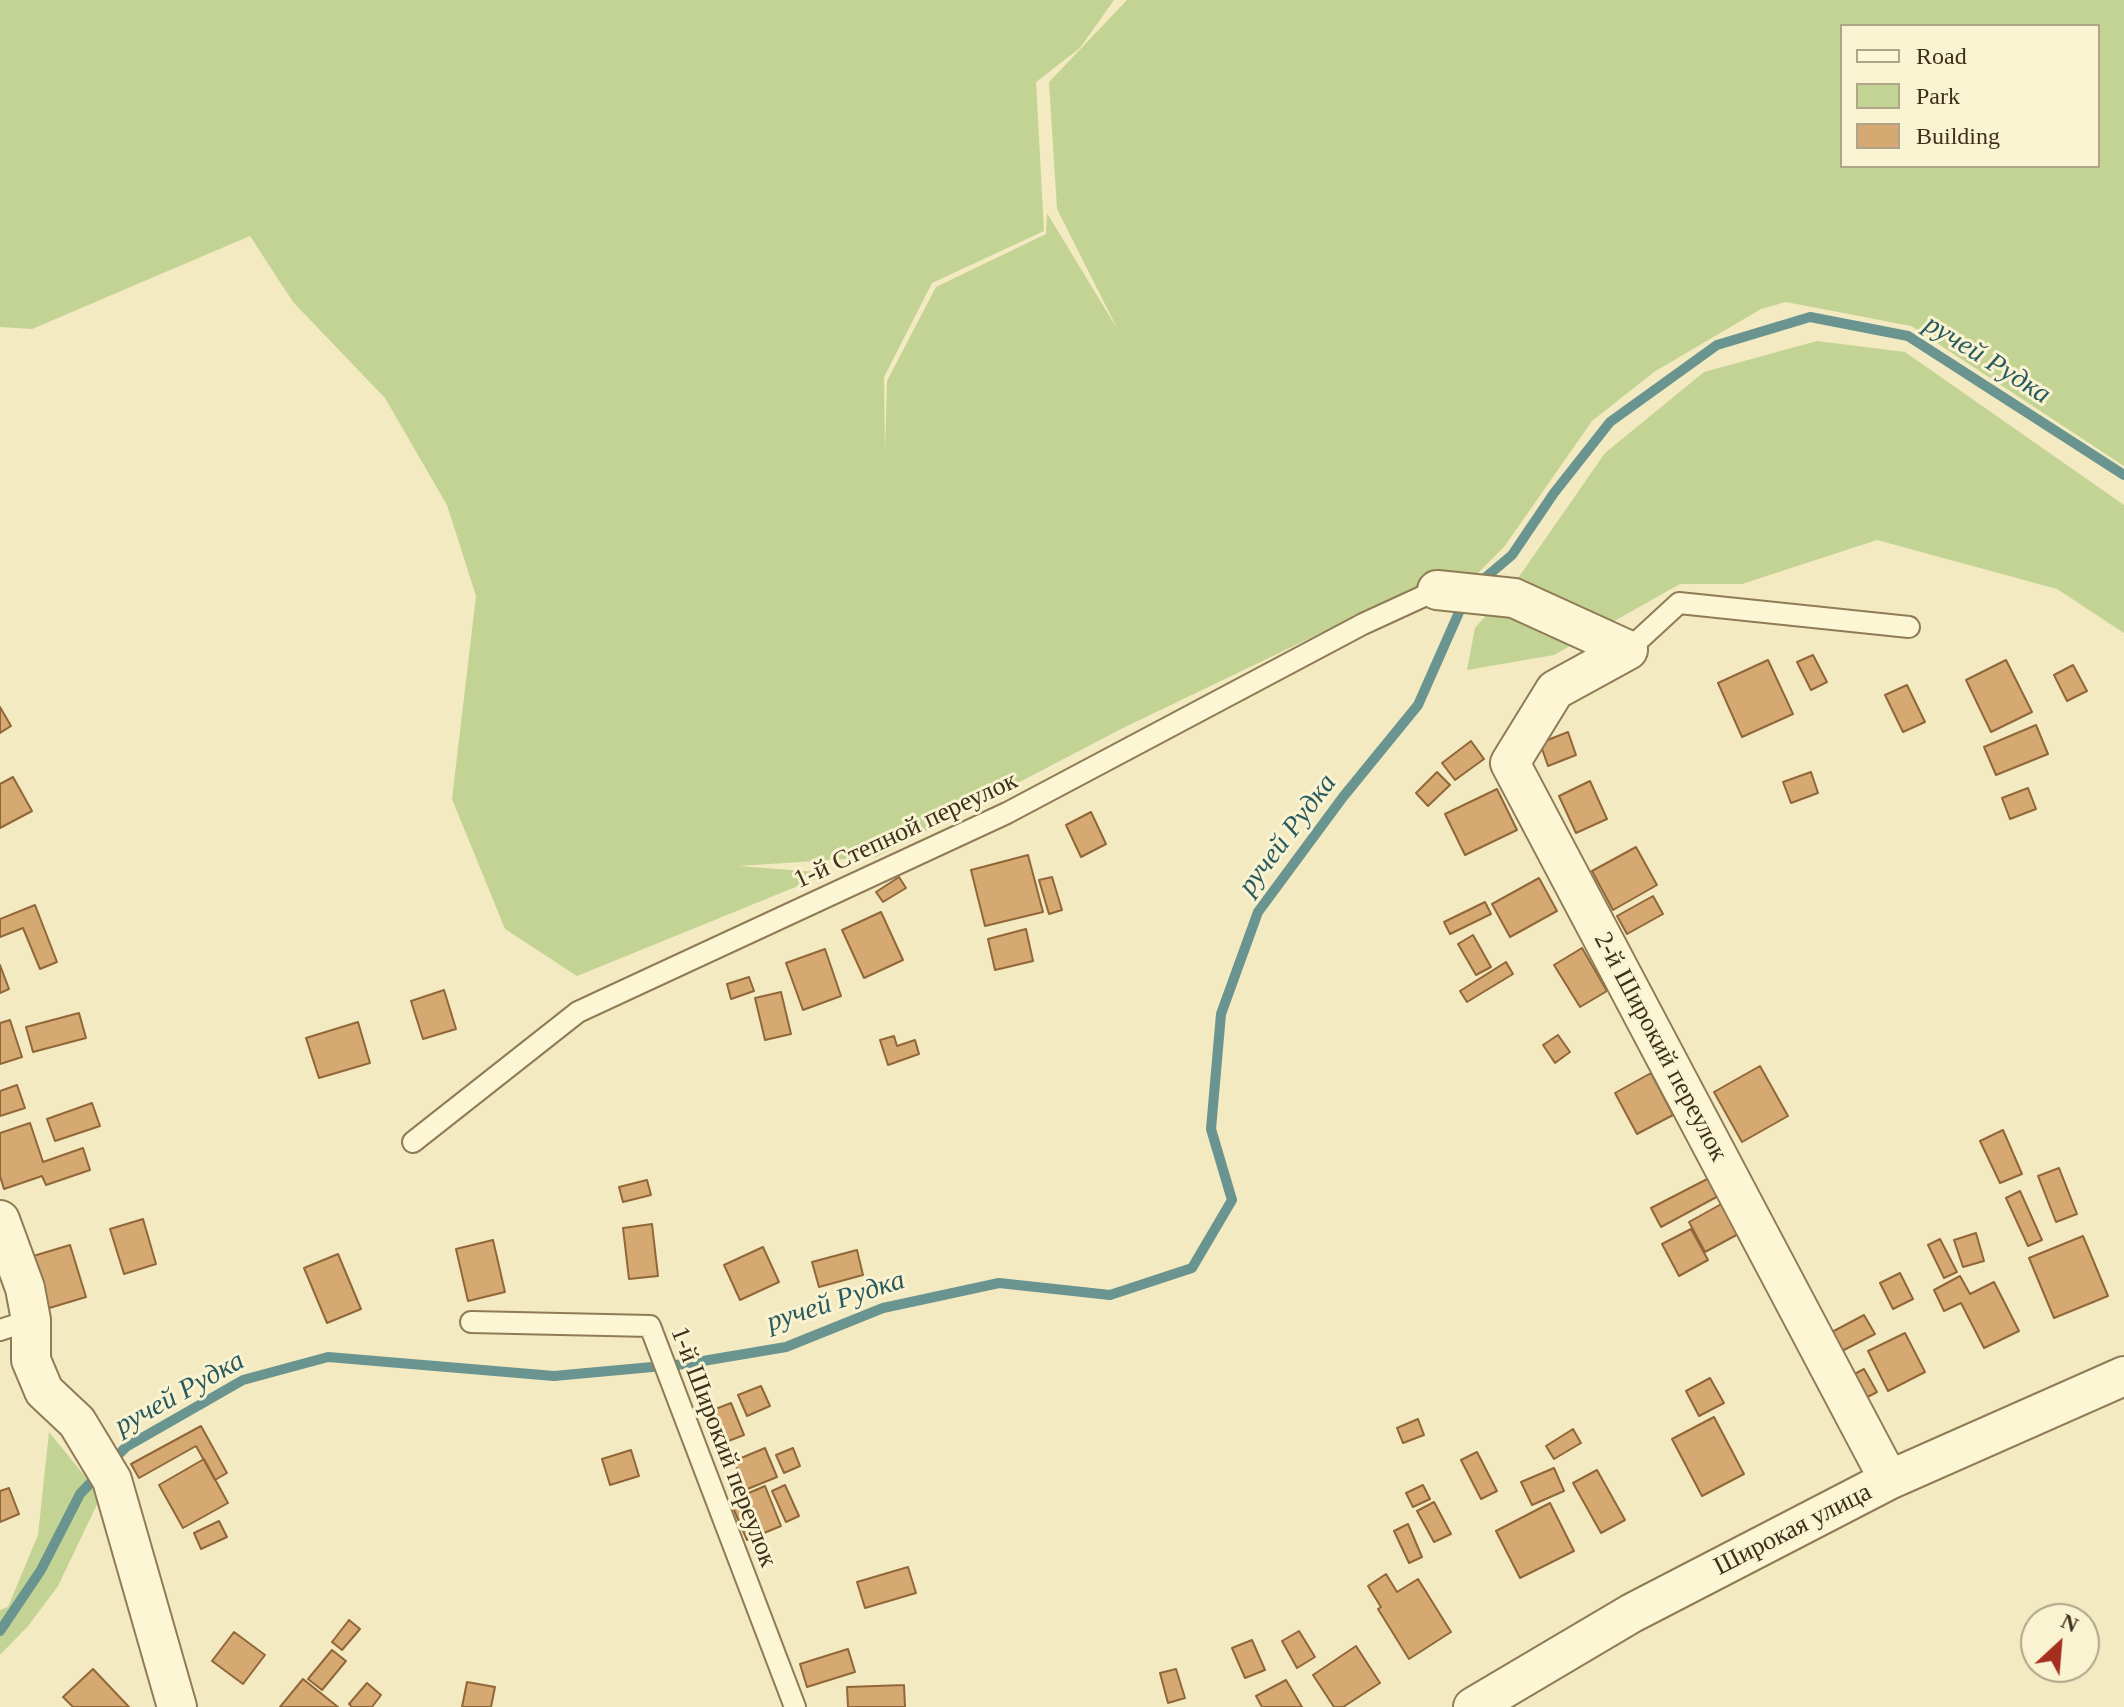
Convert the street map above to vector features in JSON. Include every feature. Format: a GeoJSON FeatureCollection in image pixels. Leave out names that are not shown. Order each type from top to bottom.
{"type":"FeatureCollection","features":[{"type":"Feature","properties":{"kind":"street"},"geometry":{"type":"LineString","coordinates":[[1437,590],[1514,598],[1628,650]]}},
{"type":"Feature","properties":{"kind":"street","name":"2-й Широкий переулок"},"geometry":{"type":"LineString","coordinates":[[1628,650],[1555,690],[1510,763],[1889,1480]]}},
{"type":"Feature","properties":{"kind":"street"},"geometry":{"type":"LineString","coordinates":[[0,1220],[25,1288],[16,1325],[44,1391],[77,1422],[105,1468],[177,1707]]}},
{"type":"Feature","properties":{"kind":"street","name":"Широкая улица"},"geometry":{"type":"LineString","coordinates":[[1473,1707],[1632,1613],[1889,1480],[2124,1376]]}},
{"type":"Feature","properties":{"kind":"lane","name":"1-й Степной переулок"},"geometry":{"type":"LineString","coordinates":[[413,1142],[578,1012],[1007,813],[1363,624],[1437,590]]}},
{"type":"Feature","properties":{"kind":"lane"},"geometry":{"type":"LineString","coordinates":[[1628,650],[1679,603],[1909,627]]}},
{"type":"Feature","properties":{"kind":"lane","name":"1-й Широкий переулок"},"geometry":{"type":"LineString","coordinates":[[471,1322],[650,1326],[795,1707]]}},
{"type":"Feature","properties":{"kind":"green space"},"geometry":{"type":"Polygon","coordinates":[[[0,0],[1114,0],[1080,48],[1036,82],[1044,231],[932,283],[884,377],[885,452],[887,381],[936,287],[1046,234],[1047,213],[1118,330],[1057,209],[1049,82],[1127,0],[2124,0],[2124,466],[1911,326],[1786,302],[1761,309],[1654,372],[1592,421],[1504,547],[1473,578],[1442,577],[1356,616],[1123,728],[876,857],[739,866],[830,873],[577,976],[505,929],[452,799],[476,596],[447,505],[385,398],[293,302],[250,236],[32,329],[0,327],[0,0]]]}},
{"type":"Feature","properties":{"kind":"green space"},"geometry":{"type":"Polygon","coordinates":[[[1817,341],[1905,352],[2124,505],[2124,633],[2057,589],[1877,540],[1742,584],[1680,584],[1554,655],[1467,670],[1475,628],[1516,581],[1605,453],[1704,372],[1817,341]]]}},
{"type":"Feature","properties":{"kind":"green space"},"geometry":{"type":"Polygon","coordinates":[[[49,1432],[101,1496],[58,1586],[28,1626],[0,1655],[0,1610],[8,1607],[38,1535],[49,1432]]]}},
{"type":"Feature","properties":{"kind":"building"},"geometry":{"type":"Polygon","coordinates":[[[1813,655],[1827,682],[1811,690],[1797,662],[1813,655]]]}},
{"type":"Feature","properties":{"kind":"building"},"geometry":{"type":"Polygon","coordinates":[[[1768,660],[1793,714],[1742,737],[1718,683],[1768,660]]]}},
{"type":"Feature","properties":{"kind":"building"},"geometry":{"type":"Polygon","coordinates":[[[2006,660],[2032,712],[1991,732],[1966,680],[2006,660]]]}},
{"type":"Feature","properties":{"kind":"building"},"geometry":{"type":"Polygon","coordinates":[[[2073,665],[2087,691],[2067,701],[2054,675],[2073,665]]]}},
{"type":"Feature","properties":{"kind":"building"},"geometry":{"type":"Polygon","coordinates":[[[1907,685],[1925,722],[1903,732],[1885,695],[1907,685]]]}},
{"type":"Feature","properties":{"kind":"building"},"geometry":{"type":"Polygon","coordinates":[[[0,707],[11,726],[0,733],[0,707]]]}},
{"type":"Feature","properties":{"kind":"building"},"geometry":{"type":"Polygon","coordinates":[[[2036,725],[2048,754],[1996,775],[1984,747],[2036,725]]]}},
{"type":"Feature","properties":{"kind":"building"},"geometry":{"type":"Polygon","coordinates":[[[1568,732],[1576,755],[1548,766],[1540,743],[1568,732]]]}},
{"type":"Feature","properties":{"kind":"building"},"geometry":{"type":"Polygon","coordinates":[[[1471,741],[1484,759],[1455,780],[1442,763],[1471,741]]]}},
{"type":"Feature","properties":{"kind":"building"},"geometry":{"type":"Polygon","coordinates":[[[1437,772],[1450,785],[1428,806],[1416,793],[1437,772]]]}},
{"type":"Feature","properties":{"kind":"building"},"geometry":{"type":"Polygon","coordinates":[[[1811,772],[1818,793],[1791,803],[1783,782],[1811,772]]]}},
{"type":"Feature","properties":{"kind":"building"},"geometry":{"type":"Polygon","coordinates":[[[13,777],[32,811],[0,828],[0,784],[13,777]]]}},
{"type":"Feature","properties":{"kind":"building"},"geometry":{"type":"Polygon","coordinates":[[[1590,781],[1607,819],[1576,833],[1559,796],[1590,781]]]}},
{"type":"Feature","properties":{"kind":"building"},"geometry":{"type":"Polygon","coordinates":[[[2028,788],[2036,809],[2010,819],[2002,798],[2028,788]]]}},
{"type":"Feature","properties":{"kind":"building"},"geometry":{"type":"Polygon","coordinates":[[[1497,789],[1517,830],[1465,855],[1445,814],[1497,789]]]}},
{"type":"Feature","properties":{"kind":"building"},"geometry":{"type":"Polygon","coordinates":[[[1091,812],[1106,844],[1081,857],[1066,825],[1091,812]]]}},
{"type":"Feature","properties":{"kind":"building"},"geometry":{"type":"Polygon","coordinates":[[[1636,847],[1657,885],[1613,910],[1592,871],[1636,847]]]}},
{"type":"Feature","properties":{"kind":"building"},"geometry":{"type":"Polygon","coordinates":[[[1028,855],[1043,912],[985,926],[971,870],[1028,855]]]}},
{"type":"Feature","properties":{"kind":"building"},"geometry":{"type":"Polygon","coordinates":[[[899,877],[906,888],[883,902],[876,892],[899,877]]]}},
{"type":"Feature","properties":{"kind":"building"},"geometry":{"type":"Polygon","coordinates":[[[1052,877],[1062,910],[1049,914],[1039,880],[1052,877]]]}},
{"type":"Feature","properties":{"kind":"building"},"geometry":{"type":"Polygon","coordinates":[[[1539,878],[1557,911],[1510,937],[1492,904],[1539,878]]]}},
{"type":"Feature","properties":{"kind":"building"},"geometry":{"type":"Polygon","coordinates":[[[1653,896],[1663,914],[1627,934],[1617,916],[1653,896]]]}},
{"type":"Feature","properties":{"kind":"building"},"geometry":{"type":"Polygon","coordinates":[[[1485,902],[1491,914],[1450,934],[1444,922],[1485,902]]]}},
{"type":"Feature","properties":{"kind":"building"},"geometry":{"type":"Polygon","coordinates":[[[35,905],[57,962],[40,969],[23,928],[0,937],[0,919],[35,905]]]}},
{"type":"Feature","properties":{"kind":"building"},"geometry":{"type":"Polygon","coordinates":[[[881,912],[903,960],[864,978],[842,930],[881,912]]]}},
{"type":"Feature","properties":{"kind":"building"},"geometry":{"type":"Polygon","coordinates":[[[1026,929],[1033,961],[995,970],[988,939],[1026,929]]]}},
{"type":"Feature","properties":{"kind":"building"},"geometry":{"type":"Polygon","coordinates":[[[1473,935],[1491,967],[1476,975],[1458,944],[1473,935]]]}},
{"type":"Feature","properties":{"kind":"building"},"geometry":{"type":"Polygon","coordinates":[[[1582,948],[1607,991],[1580,1007],[1554,965],[1582,948]]]}},
{"type":"Feature","properties":{"kind":"building"},"geometry":{"type":"Polygon","coordinates":[[[825,949],[841,996],[803,1010],[786,963],[825,949]]]}},
{"type":"Feature","properties":{"kind":"building"},"geometry":{"type":"Polygon","coordinates":[[[1506,962],[1513,974],[1467,1002],[1460,991],[1506,962]]]}},
{"type":"Feature","properties":{"kind":"building"},"geometry":{"type":"Polygon","coordinates":[[[0,965],[9,989],[0,993],[0,965]]]}},
{"type":"Feature","properties":{"kind":"building"},"geometry":{"type":"Polygon","coordinates":[[[749,977],[754,991],[731,999],[727,984],[749,977]]]}},
{"type":"Feature","properties":{"kind":"building"},"geometry":{"type":"Polygon","coordinates":[[[444,990],[456,1029],[423,1039],[411,1001],[444,990]]]}},
{"type":"Feature","properties":{"kind":"building"},"geometry":{"type":"Polygon","coordinates":[[[781,992],[791,1034],[765,1040],[755,998],[781,992]]]}},
{"type":"Feature","properties":{"kind":"building"},"geometry":{"type":"Polygon","coordinates":[[[79,1013],[86,1038],[33,1052],[26,1027],[79,1013]]]}},
{"type":"Feature","properties":{"kind":"building"},"geometry":{"type":"Polygon","coordinates":[[[10,1020],[22,1057],[0,1064],[0,1023],[10,1020]]]}},
{"type":"Feature","properties":{"kind":"building"},"geometry":{"type":"Polygon","coordinates":[[[358,1022],[370,1063],[319,1078],[306,1038],[358,1022]]]}},
{"type":"Feature","properties":{"kind":"building"},"geometry":{"type":"Polygon","coordinates":[[[1558,1035],[1570,1052],[1555,1063],[1543,1045],[1558,1035]]]}},
{"type":"Feature","properties":{"kind":"building"},"geometry":{"type":"Polygon","coordinates":[[[894,1036],[897,1046],[915,1040],[919,1054],[888,1065],[880,1040],[894,1036]]]}},
{"type":"Feature","properties":{"kind":"building"},"geometry":{"type":"Polygon","coordinates":[[[1760,1066],[1788,1116],[1742,1142],[1714,1092],[1760,1066]]]}},
{"type":"Feature","properties":{"kind":"building"},"geometry":{"type":"Polygon","coordinates":[[[1651,1073],[1673,1115],[1637,1134],[1615,1093],[1651,1073]]]}},
{"type":"Feature","properties":{"kind":"building"},"geometry":{"type":"Polygon","coordinates":[[[17,1085],[25,1108],[0,1116],[0,1091],[17,1085]]]}},
{"type":"Feature","properties":{"kind":"building"},"geometry":{"type":"Polygon","coordinates":[[[92,1103],[100,1126],[55,1141],[47,1119],[92,1103]]]}},
{"type":"Feature","properties":{"kind":"building"},"geometry":{"type":"Polygon","coordinates":[[[30,1123],[43,1162],[83,1148],[90,1170],[46,1185],[42,1176],[4,1189],[0,1176],[0,1133],[30,1123]]]}},
{"type":"Feature","properties":{"kind":"building"},"geometry":{"type":"Polygon","coordinates":[[[2003,1130],[2022,1174],[2000,1183],[1980,1141],[2003,1130]]]}},
{"type":"Feature","properties":{"kind":"building"},"geometry":{"type":"Polygon","coordinates":[[[2059,1168],[2077,1214],[2056,1222],[2038,1176],[2059,1168]]]}},
{"type":"Feature","properties":{"kind":"building"},"geometry":{"type":"Polygon","coordinates":[[[1713,1176],[1722,1194],[1661,1227],[1651,1208],[1713,1176]]]}},
{"type":"Feature","properties":{"kind":"building"},"geometry":{"type":"Polygon","coordinates":[[[647,1180],[651,1195],[623,1202],[619,1187],[647,1180]]]}},
{"type":"Feature","properties":{"kind":"building"},"geometry":{"type":"Polygon","coordinates":[[[2020,1191],[2042,1240],[2028,1246],[2006,1198],[2020,1191]]]}},
{"type":"Feature","properties":{"kind":"building"},"geometry":{"type":"Polygon","coordinates":[[[1725,1202],[1742,1232],[1705,1252],[1689,1222],[1725,1202]]]}},
{"type":"Feature","properties":{"kind":"building"},"geometry":{"type":"Polygon","coordinates":[[[143,1219],[156,1264],[124,1274],[110,1229],[143,1219]]]}},
{"type":"Feature","properties":{"kind":"building"},"geometry":{"type":"Polygon","coordinates":[[[652,1224],[658,1276],[629,1279],[623,1228],[652,1224]]]}},
{"type":"Feature","properties":{"kind":"building"},"geometry":{"type":"Polygon","coordinates":[[[1691,1229],[1708,1260],[1679,1276],[1662,1244],[1691,1229]]]}},
{"type":"Feature","properties":{"kind":"building"},"geometry":{"type":"Polygon","coordinates":[[[1976,1233],[1984,1261],[1963,1267],[1954,1240],[1976,1233]]]}},
{"type":"Feature","properties":{"kind":"building"},"geometry":{"type":"Polygon","coordinates":[[[2083,1236],[2108,1296],[2054,1318],[2029,1258],[2083,1236]]]}},
{"type":"Feature","properties":{"kind":"building"},"geometry":{"type":"Polygon","coordinates":[[[1940,1239],[1957,1272],[1944,1278],[1928,1245],[1940,1239]]]}},
{"type":"Feature","properties":{"kind":"building"},"geometry":{"type":"Polygon","coordinates":[[[493,1240],[505,1292],[468,1301],[456,1249],[493,1240]]]}},
{"type":"Feature","properties":{"kind":"building"},"geometry":{"type":"Polygon","coordinates":[[[70,1245],[86,1297],[46,1309],[30,1257],[70,1245]]]}},
{"type":"Feature","properties":{"kind":"building"},"geometry":{"type":"Polygon","coordinates":[[[763,1247],[779,1282],[740,1300],[724,1265],[763,1247]]]}},
{"type":"Feature","properties":{"kind":"building"},"geometry":{"type":"Polygon","coordinates":[[[857,1250],[863,1275],[819,1287],[812,1262],[857,1250]]]}},
{"type":"Feature","properties":{"kind":"building"},"geometry":{"type":"Polygon","coordinates":[[[338,1254],[361,1309],[327,1323],[304,1268],[338,1254]]]}},
{"type":"Feature","properties":{"kind":"building"},"geometry":{"type":"Polygon","coordinates":[[[1900,1273],[1913,1299],[1893,1309],[1880,1283],[1900,1273]]]}},
{"type":"Feature","properties":{"kind":"building"},"geometry":{"type":"Polygon","coordinates":[[[1960,1276],[1970,1294],[1994,1282],[2019,1331],[1984,1348],[1961,1303],[1944,1311],[1934,1290],[1960,1276]]]}},
{"type":"Feature","properties":{"kind":"building"},"geometry":{"type":"Polygon","coordinates":[[[1864,1315],[1875,1334],[1842,1351],[1832,1332],[1864,1315]]]}},
{"type":"Feature","properties":{"kind":"building"},"geometry":{"type":"Polygon","coordinates":[[[1905,1333],[1925,1372],[1888,1391],[1868,1351],[1905,1333]]]}},
{"type":"Feature","properties":{"kind":"building"},"geometry":{"type":"Polygon","coordinates":[[[1864,1369],[1877,1392],[1860,1401],[1847,1378],[1864,1369]]]}},
{"type":"Feature","properties":{"kind":"building"},"geometry":{"type":"Polygon","coordinates":[[[1710,1378],[1724,1403],[1699,1416],[1686,1391],[1710,1378]]]}},
{"type":"Feature","properties":{"kind":"building"},"geometry":{"type":"Polygon","coordinates":[[[761,1386],[770,1406],[747,1416],[738,1395],[761,1386]]]}},
{"type":"Feature","properties":{"kind":"building"},"geometry":{"type":"Polygon","coordinates":[[[731,1403],[744,1435],[718,1445],[705,1413],[731,1403]]]}},
{"type":"Feature","properties":{"kind":"building"},"geometry":{"type":"Polygon","coordinates":[[[1714,1417],[1744,1474],[1702,1496],[1672,1439],[1714,1417]]]}},
{"type":"Feature","properties":{"kind":"building"},"geometry":{"type":"Polygon","coordinates":[[[1418,1419],[1424,1435],[1403,1443],[1397,1428],[1418,1419]]]}},
{"type":"Feature","properties":{"kind":"building"},"geometry":{"type":"Polygon","coordinates":[[[201,1426],[227,1473],[215,1480],[196,1446],[139,1478],[131,1464],[201,1426]]]}},
{"type":"Feature","properties":{"kind":"building"},"geometry":{"type":"Polygon","coordinates":[[[1573,1429],[1581,1443],[1554,1459],[1546,1446],[1573,1429]]]}},
{"type":"Feature","properties":{"kind":"building"},"geometry":{"type":"Polygon","coordinates":[[[765,1448],[777,1477],[745,1490],[734,1461],[765,1448]]]}},
{"type":"Feature","properties":{"kind":"building"},"geometry":{"type":"Polygon","coordinates":[[[793,1448],[800,1466],[784,1473],[776,1455],[793,1448]]]}},
{"type":"Feature","properties":{"kind":"building"},"geometry":{"type":"Polygon","coordinates":[[[631,1450],[639,1476],[610,1485],[602,1459],[631,1450]]]}},
{"type":"Feature","properties":{"kind":"building"},"geometry":{"type":"Polygon","coordinates":[[[1477,1452],[1497,1491],[1481,1499],[1461,1460],[1477,1452]]]}},
{"type":"Feature","properties":{"kind":"building"},"geometry":{"type":"Polygon","coordinates":[[[204,1459],[228,1503],[183,1528],[159,1485],[204,1459]]]}},
{"type":"Feature","properties":{"kind":"building"},"geometry":{"type":"Polygon","coordinates":[[[1554,1468],[1564,1491],[1532,1505],[1521,1482],[1554,1468]]]}},
{"type":"Feature","properties":{"kind":"building"},"geometry":{"type":"Polygon","coordinates":[[[1597,1470],[1625,1520],[1601,1533],[1573,1483],[1597,1470]]]}},
{"type":"Feature","properties":{"kind":"building"},"geometry":{"type":"Polygon","coordinates":[[[785,1485],[799,1516],[786,1522],[772,1491],[785,1485]]]}},
{"type":"Feature","properties":{"kind":"building"},"geometry":{"type":"Polygon","coordinates":[[[1423,1485],[1430,1499],[1413,1507],[1406,1493],[1423,1485]]]}},
{"type":"Feature","properties":{"kind":"building"},"geometry":{"type":"Polygon","coordinates":[[[765,1486],[781,1526],[747,1540],[730,1501],[765,1486]]]}},
{"type":"Feature","properties":{"kind":"building"},"geometry":{"type":"Polygon","coordinates":[[[9,1488],[19,1514],[0,1522],[0,1491],[9,1488]]]}},
{"type":"Feature","properties":{"kind":"building"},"geometry":{"type":"Polygon","coordinates":[[[1434,1502],[1451,1534],[1434,1542],[1417,1511],[1434,1502]]]}},
{"type":"Feature","properties":{"kind":"building"},"geometry":{"type":"Polygon","coordinates":[[[1550,1503],[1574,1551],[1520,1578],[1496,1531],[1550,1503]]]}},
{"type":"Feature","properties":{"kind":"building"},"geometry":{"type":"Polygon","coordinates":[[[219,1521],[227,1537],[201,1549],[194,1533],[219,1521]]]}},
{"type":"Feature","properties":{"kind":"building"},"geometry":{"type":"Polygon","coordinates":[[[1408,1524],[1422,1557],[1409,1563],[1394,1531],[1408,1524]]]}},
{"type":"Feature","properties":{"kind":"building"},"geometry":{"type":"Polygon","coordinates":[[[908,1567],[916,1593],[865,1608],[857,1582],[908,1567]]]}},
{"type":"Feature","properties":{"kind":"building"},"geometry":{"type":"Polygon","coordinates":[[[1386,1574],[1397,1592],[1418,1579],[1451,1632],[1409,1659],[1378,1609],[1381,1607],[1368,1586],[1386,1574]]]}},
{"type":"Feature","properties":{"kind":"building"},"geometry":{"type":"Polygon","coordinates":[[[349,1620],[360,1629],[342,1650],[332,1642],[349,1620]]]}},
{"type":"Feature","properties":{"kind":"building"},"geometry":{"type":"Polygon","coordinates":[[[1299,1631],[1315,1657],[1297,1668],[1282,1641],[1299,1631]]]}},
{"type":"Feature","properties":{"kind":"building"},"geometry":{"type":"Polygon","coordinates":[[[234,1632],[265,1655],[243,1684],[212,1661],[234,1632]]]}},
{"type":"Feature","properties":{"kind":"building"},"geometry":{"type":"Polygon","coordinates":[[[1252,1640],[1265,1670],[1245,1678],[1232,1648],[1252,1640]]]}},
{"type":"Feature","properties":{"kind":"building"},"geometry":{"type":"Polygon","coordinates":[[[1356,1646],[1380,1683],[1343,1707],[1334,1707],[1313,1675],[1356,1646]]]}},
{"type":"Feature","properties":{"kind":"building"},"geometry":{"type":"Polygon","coordinates":[[[848,1649],[855,1672],[807,1687],[800,1664],[848,1649]]]}},
{"type":"Feature","properties":{"kind":"building"},"geometry":{"type":"Polygon","coordinates":[[[332,1650],[346,1661],[322,1690],[308,1679],[332,1650]]]}},
{"type":"Feature","properties":{"kind":"building"},"geometry":{"type":"Polygon","coordinates":[[[93,1669],[129,1707],[73,1707],[63,1697],[93,1669]]]}},
{"type":"Feature","properties":{"kind":"building"},"geometry":{"type":"Polygon","coordinates":[[[1176,1669],[1185,1698],[1168,1703],[1160,1673],[1176,1669]]]}},
{"type":"Feature","properties":{"kind":"building"},"geometry":{"type":"Polygon","coordinates":[[[303,1679],[338,1707],[280,1707],[303,1679]]]}},
{"type":"Feature","properties":{"kind":"building"},"geometry":{"type":"Polygon","coordinates":[[[1286,1680],[1302,1707],[1262,1707],[1256,1696],[1286,1680]]]}},
{"type":"Feature","properties":{"kind":"building"},"geometry":{"type":"Polygon","coordinates":[[[467,1682],[495,1687],[491,1707],[462,1707],[467,1682]]]}},
{"type":"Feature","properties":{"kind":"building"},"geometry":{"type":"Polygon","coordinates":[[[367,1683],[381,1695],[372,1707],[352,1707],[349,1704],[367,1683]]]}},
{"type":"Feature","properties":{"kind":"building"},"geometry":{"type":"Polygon","coordinates":[[[904,1685],[905,1707],[848,1707],[847,1687],[904,1685]]]}},
{"type":"Feature","properties":{"kind":"waterway","name":"ручей Рудка"},"geometry":{"type":"LineString","coordinates":[[1479,583],[1512,555],[1554,493],[1610,422],[1717,345],[1810,317],[1908,336],[2124,475]]}},
{"type":"Feature","properties":{"kind":"waterway","name":"ручей Рудка"},"geometry":{"type":"LineString","coordinates":[[110,1463],[126,1447],[243,1380],[328,1357],[554,1376],[685,1364],[786,1347],[883,1308],[999,1283],[1110,1295],[1192,1268],[1232,1200],[1211,1129],[1221,1014],[1258,912],[1343,797],[1418,705],[1464,601]]}},
{"type":"Feature","properties":{"kind":"waterway","name":"ручей Рудка"},"geometry":{"type":"LineString","coordinates":[[0,1631],[41,1570],[80,1494],[99,1474]]}}]}
